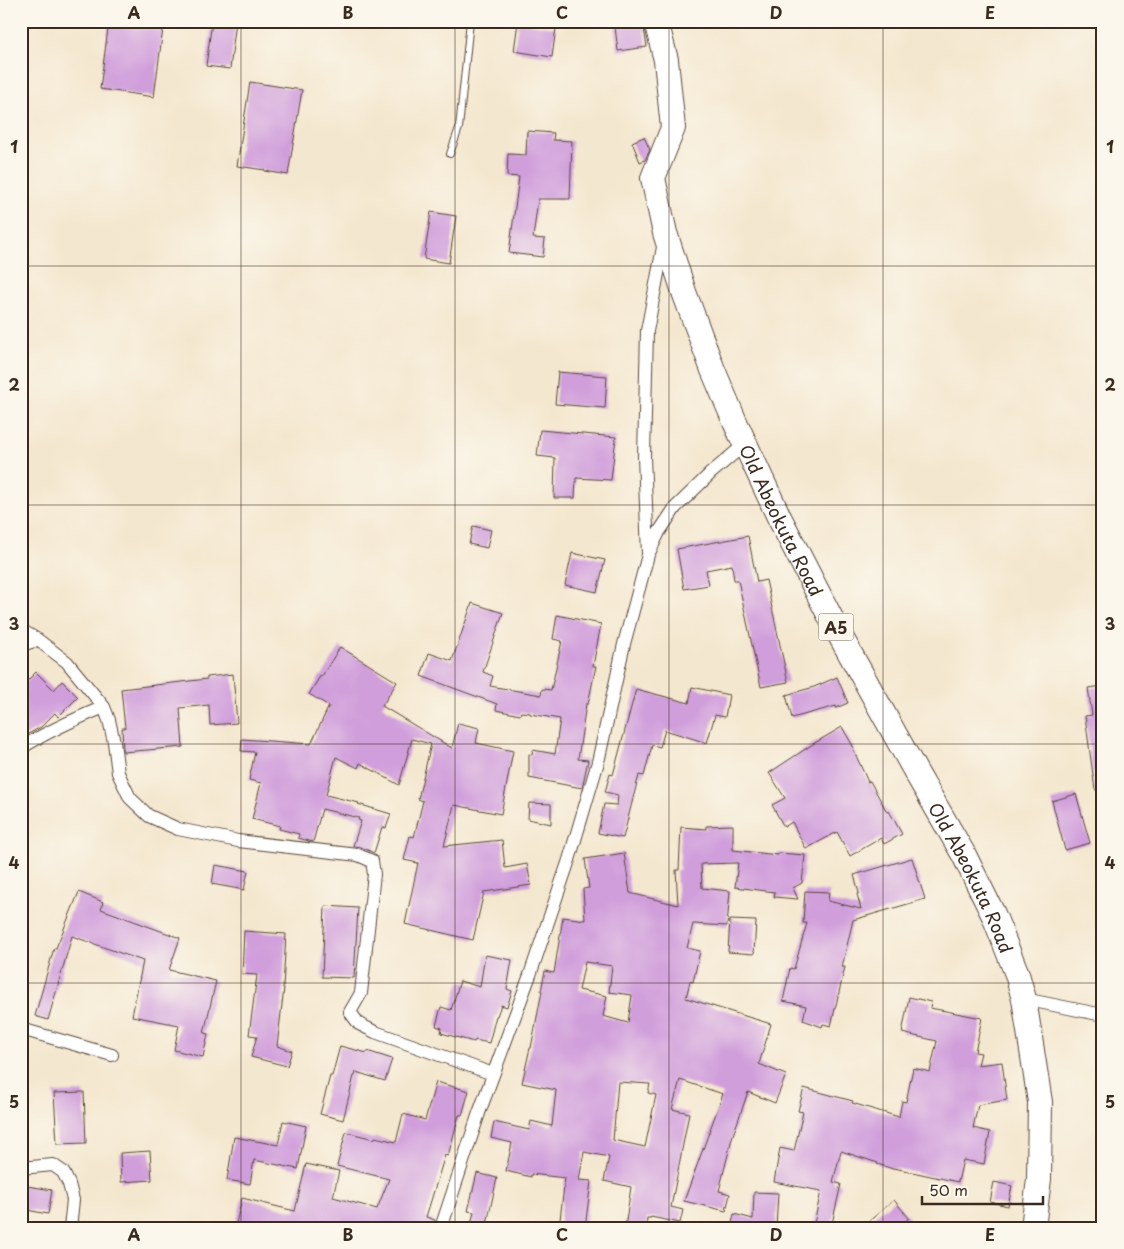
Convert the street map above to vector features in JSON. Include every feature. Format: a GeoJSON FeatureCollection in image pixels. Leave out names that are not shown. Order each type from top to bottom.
{"type":"FeatureCollection","features":[{"type":"Feature","properties":{"kind":"highway","name":"Old Abeokuta Road"},"geometry":{"type":"LineString","coordinates":[[656,21],[666,60],[673,128],[653,178],[666,233],[684,292],[710,361],[745,444],[779,516],[837,630],[964,855],[994,916],[1024,998],[1040,1102],[1039,1179],[1033,1228]]}},
{"type":"Feature","properties":{"kind":"street"},"geometry":{"type":"LineString","coordinates":[[648,555],[644,457],[648,332],[666,233]]}},
{"type":"Feature","properties":{"kind":"street"},"geometry":{"type":"LineString","coordinates":[[441,1228],[492,1074],[530,975],[569,860],[598,762],[624,644],[648,555],[659,532],[675,508],[711,473],[745,444]]}},
{"type":"Feature","properties":{"kind":"street"},"geometry":{"type":"LineString","coordinates":[[21,630],[38,640],[66,662],[104,707],[114,742],[118,773],[130,798],[149,816],[187,831],[238,841],[358,855],[372,861],[374,874],[361,993],[350,1012],[358,1024],[375,1032],[492,1074]]}},
{"type":"Feature","properties":{"kind":"street"},"geometry":{"type":"LineString","coordinates":[[21,645],[38,640]]}},
{"type":"Feature","properties":{"kind":"street"},"geometry":{"type":"LineString","coordinates":[[21,748],[52,730],[104,707]]}},
{"type":"Feature","properties":{"kind":"street"},"geometry":{"type":"LineString","coordinates":[[1024,998],[1103,1015]]}},
{"type":"Feature","properties":{"kind":"street"},"geometry":{"type":"LineString","coordinates":[[21,1028],[112,1055]]}},
{"type":"Feature","properties":{"kind":"street"},"geometry":{"type":"LineString","coordinates":[[21,1168],[53,1165],[63,1172],[74,1200],[70,1228]]}},
{"type":"Feature","properties":{"kind":"lane"},"geometry":{"type":"LineString","coordinates":[[450,154],[459,128],[470,21]]}},
{"type":"Feature","properties":{"kind":"building"},"geometry":{"type":"Polygon","coordinates":[[[109,21],[164,21],[154,97],[100,89],[109,21]]]}},
{"type":"Feature","properties":{"kind":"building"},"geometry":{"type":"Polygon","coordinates":[[[212,21],[236,21],[230,69],[206,66],[212,21]]]}},
{"type":"Feature","properties":{"kind":"building"},"geometry":{"type":"Polygon","coordinates":[[[518,22],[556,28],[552,57],[514,51],[518,22]]]}},
{"type":"Feature","properties":{"kind":"building"},"geometry":{"type":"Polygon","coordinates":[[[643,23],[647,47],[618,51],[615,27],[643,23]]]}},
{"type":"Feature","properties":{"kind":"building"},"geometry":{"type":"Polygon","coordinates":[[[250,82],[302,90],[288,175],[237,166],[250,82]]]}},
{"type":"Feature","properties":{"kind":"building"},"geometry":{"type":"Polygon","coordinates":[[[527,131],[554,133],[553,140],[572,141],[570,199],[538,199],[533,238],[545,239],[543,257],[509,253],[519,177],[507,176],[508,154],[526,155],[527,131]]]}},
{"type":"Feature","properties":{"kind":"building"},"geometry":{"type":"Polygon","coordinates":[[[644,137],[650,150],[645,160],[640,162],[632,142],[644,137]]]}},
{"type":"Feature","properties":{"kind":"building"},"geometry":{"type":"Polygon","coordinates":[[[431,212],[456,216],[449,263],[424,259],[431,212]]]}},
{"type":"Feature","properties":{"kind":"building"},"geometry":{"type":"Polygon","coordinates":[[[558,372],[607,376],[605,408],[555,404],[558,372]]]}},
{"type":"Feature","properties":{"kind":"building"},"geometry":{"type":"Polygon","coordinates":[[[540,430],[616,437],[611,480],[576,478],[575,498],[554,498],[555,458],[537,456],[540,430]]]}},
{"type":"Feature","properties":{"kind":"building"},"geometry":{"type":"Polygon","coordinates":[[[473,526],[491,530],[487,548],[469,544],[473,526]]]}},
{"type":"Feature","properties":{"kind":"building"},"geometry":{"type":"Polygon","coordinates":[[[748,536],[757,582],[766,580],[788,682],[761,687],[738,580],[734,580],[732,565],[706,570],[709,585],[684,589],[677,549],[748,536]]]}},
{"type":"Feature","properties":{"kind":"building"},"geometry":{"type":"Polygon","coordinates":[[[572,553],[605,560],[597,592],[565,585],[572,553]]]}},
{"type":"Feature","properties":{"kind":"building"},"geometry":{"type":"Polygon","coordinates":[[[472,603],[503,613],[483,672],[493,676],[490,686],[541,695],[542,689],[551,690],[562,641],[553,639],[557,615],[601,624],[593,666],[596,666],[588,704],[586,704],[578,759],[588,760],[582,788],[529,778],[529,754],[532,755],[533,750],[555,754],[560,719],[530,713],[521,712],[520,715],[496,710],[497,704],[421,676],[429,653],[452,661],[472,603]]]}},
{"type":"Feature","properties":{"kind":"building"},"geometry":{"type":"Polygon","coordinates":[[[340,647],[397,682],[382,706],[452,748],[458,723],[479,728],[476,743],[513,751],[501,814],[454,805],[444,846],[502,840],[505,868],[527,864],[531,885],[484,892],[473,940],[405,924],[418,863],[404,860],[410,836],[414,837],[423,801],[418,799],[431,744],[412,739],[399,785],[360,763],[358,768],[336,757],[326,795],[359,803],[391,814],[386,828],[382,827],[374,853],[361,847],[353,846],[361,821],[358,820],[359,818],[322,809],[313,842],[298,838],[299,834],[279,829],[280,826],[252,819],[261,783],[249,780],[255,752],[241,751],[242,739],[311,744],[329,706],[309,694],[340,647]]]}},
{"type":"Feature","properties":{"kind":"building"},"geometry":{"type":"Polygon","coordinates":[[[36,672],[54,690],[62,681],[78,697],[58,717],[55,713],[41,727],[21,738],[21,687],[36,672]]]}},
{"type":"Feature","properties":{"kind":"building"},"geometry":{"type":"Polygon","coordinates":[[[233,674],[237,723],[210,725],[209,705],[180,708],[183,747],[123,752],[122,728],[125,728],[121,689],[207,679],[207,677],[233,674]]]}},
{"type":"Feature","properties":{"kind":"building"},"geometry":{"type":"Polygon","coordinates":[[[837,677],[848,703],[836,708],[836,706],[792,718],[786,695],[814,687],[837,677]]]}},
{"type":"Feature","properties":{"kind":"building"},"geometry":{"type":"Polygon","coordinates":[[[1103,686],[1103,789],[1095,790],[1085,716],[1092,715],[1088,688],[1103,686]]]}},
{"type":"Feature","properties":{"kind":"building"},"geometry":{"type":"Polygon","coordinates":[[[692,687],[729,695],[725,717],[715,715],[707,743],[665,730],[660,747],[652,745],[644,776],[639,775],[623,838],[598,833],[604,804],[617,805],[618,795],[605,792],[610,774],[613,775],[636,689],[689,703],[692,687]]]}},
{"type":"Feature","properties":{"kind":"building"},"geometry":{"type":"Polygon","coordinates":[[[842,727],[854,748],[868,782],[870,781],[902,834],[884,844],[881,838],[850,856],[837,832],[806,849],[792,822],[784,827],[772,805],[785,798],[769,773],[842,727]]]}},
{"type":"Feature","properties":{"kind":"building"},"geometry":{"type":"Polygon","coordinates":[[[1076,794],[1090,843],[1065,850],[1052,801],[1076,794]]]}},
{"type":"Feature","properties":{"kind":"building"},"geometry":{"type":"Polygon","coordinates":[[[529,803],[551,804],[551,824],[528,819],[529,803]]]}},
{"type":"Feature","properties":{"kind":"building"},"geometry":{"type":"Polygon","coordinates":[[[733,825],[733,850],[778,855],[778,853],[805,855],[802,883],[793,888],[798,899],[774,897],[775,892],[735,887],[738,863],[701,864],[702,888],[730,891],[727,926],[693,924],[687,948],[700,951],[693,982],[690,981],[686,998],[771,1024],[759,1064],[786,1075],[775,1103],[748,1092],[732,1138],[719,1191],[730,1194],[726,1211],[684,1201],[723,1094],[680,1080],[672,1109],[689,1113],[671,1207],[683,1210],[680,1223],[651,1217],[647,1218],[646,1228],[625,1228],[631,1187],[604,1181],[609,1157],[584,1152],[579,1180],[591,1181],[585,1228],[559,1228],[565,1178],[531,1174],[531,1177],[506,1171],[512,1143],[491,1138],[494,1122],[529,1130],[531,1121],[552,1126],[556,1090],[522,1083],[531,1048],[545,971],[554,973],[563,917],[585,920],[583,889],[589,888],[585,859],[624,853],[630,893],[678,905],[676,870],[679,870],[681,827],[706,829],[706,826],[733,825]],[[585,962],[579,990],[607,996],[603,1016],[628,1023],[632,995],[609,992],[612,966],[585,962]],[[618,1082],[613,1140],[645,1147],[656,1095],[648,1093],[650,1084],[618,1082]]]}},
{"type":"Feature","properties":{"kind":"building"},"geometry":{"type":"Polygon","coordinates":[[[912,858],[925,899],[853,920],[842,967],[845,967],[831,1026],[823,1024],[822,1027],[803,1020],[806,1006],[783,1001],[790,968],[794,969],[807,923],[803,923],[805,891],[829,892],[828,901],[861,909],[854,875],[912,858]]]}},
{"type":"Feature","properties":{"kind":"building"},"geometry":{"type":"Polygon","coordinates":[[[215,865],[248,871],[244,890],[212,884],[215,865]]]}},
{"type":"Feature","properties":{"kind":"building"},"geometry":{"type":"Polygon","coordinates":[[[79,892],[103,902],[101,909],[180,938],[169,970],[216,981],[204,1033],[208,1034],[203,1057],[174,1050],[179,1025],[132,1016],[143,961],[72,936],[48,1020],[35,1016],[54,948],[56,948],[79,892]]]}},
{"type":"Feature","properties":{"kind":"building"},"geometry":{"type":"Polygon","coordinates":[[[325,906],[358,908],[354,978],[322,977],[325,906]]]}},
{"type":"Feature","properties":{"kind":"building"},"geometry":{"type":"Polygon","coordinates":[[[730,920],[756,921],[754,954],[728,952],[730,920]]]}},
{"type":"Feature","properties":{"kind":"building"},"geometry":{"type":"Polygon","coordinates":[[[244,931],[286,934],[284,988],[277,1046],[292,1051],[287,1066],[251,1057],[257,1036],[249,1035],[257,975],[242,974],[244,931]]]}},
{"type":"Feature","properties":{"kind":"building"},"geometry":{"type":"Polygon","coordinates":[[[485,955],[512,960],[507,989],[512,991],[507,1007],[501,1005],[496,1016],[489,1043],[475,1040],[474,1042],[441,1033],[442,1028],[436,1026],[441,1007],[451,1010],[460,981],[480,987],[485,955]]]}},
{"type":"Feature","properties":{"kind":"building"},"geometry":{"type":"Polygon","coordinates":[[[909,997],[931,1002],[930,1008],[982,1018],[975,1052],[981,1053],[978,1065],[1002,1062],[1007,1100],[978,1105],[973,1128],[990,1132],[984,1164],[963,1160],[958,1182],[893,1169],[841,1151],[833,1182],[841,1184],[831,1228],[813,1228],[821,1191],[774,1182],[780,1148],[794,1151],[803,1112],[798,1111],[804,1088],[853,1101],[852,1103],[899,1117],[902,1101],[906,1102],[913,1068],[930,1072],[937,1041],[902,1033],[909,997]]]}},
{"type":"Feature","properties":{"kind":"building"},"geometry":{"type":"Polygon","coordinates":[[[340,1046],[367,1053],[367,1051],[392,1059],[385,1081],[356,1072],[343,1120],[320,1114],[340,1046]]]}},
{"type":"Feature","properties":{"kind":"building"},"geometry":{"type":"Polygon","coordinates":[[[436,1082],[469,1091],[462,1115],[459,1115],[448,1156],[445,1155],[426,1217],[435,1220],[433,1228],[235,1228],[242,1198],[295,1211],[306,1164],[339,1171],[333,1197],[377,1209],[389,1179],[337,1166],[346,1132],[396,1142],[403,1114],[425,1120],[436,1082]]]}},
{"type":"Feature","properties":{"kind":"building"},"geometry":{"type":"Polygon","coordinates":[[[84,1092],[86,1143],[57,1144],[54,1093],[84,1092]]]}},
{"type":"Feature","properties":{"kind":"building"},"geometry":{"type":"Polygon","coordinates":[[[283,1121],[306,1126],[298,1169],[254,1160],[250,1184],[227,1180],[234,1137],[278,1145],[283,1121]]]}},
{"type":"Feature","properties":{"kind":"building"},"geometry":{"type":"Polygon","coordinates":[[[150,1151],[152,1180],[121,1182],[120,1153],[150,1151]]]}},
{"type":"Feature","properties":{"kind":"building"},"geometry":{"type":"Polygon","coordinates":[[[477,1173],[497,1178],[486,1228],[470,1228],[474,1212],[468,1211],[477,1173]]]}},
{"type":"Feature","properties":{"kind":"building"},"geometry":{"type":"Polygon","coordinates":[[[994,1182],[1012,1186],[1008,1206],[990,1202],[994,1182]]]}},
{"type":"Feature","properties":{"kind":"building"},"geometry":{"type":"Polygon","coordinates":[[[21,1185],[52,1190],[48,1214],[21,1209],[21,1185]]]}},
{"type":"Feature","properties":{"kind":"building"},"geometry":{"type":"Polygon","coordinates":[[[754,1192],[778,1193],[776,1228],[731,1228],[734,1214],[753,1219],[754,1192]]]}},
{"type":"Feature","properties":{"kind":"building"},"geometry":{"type":"Polygon","coordinates":[[[894,1200],[909,1218],[897,1228],[861,1228],[894,1200]]]}}]}
